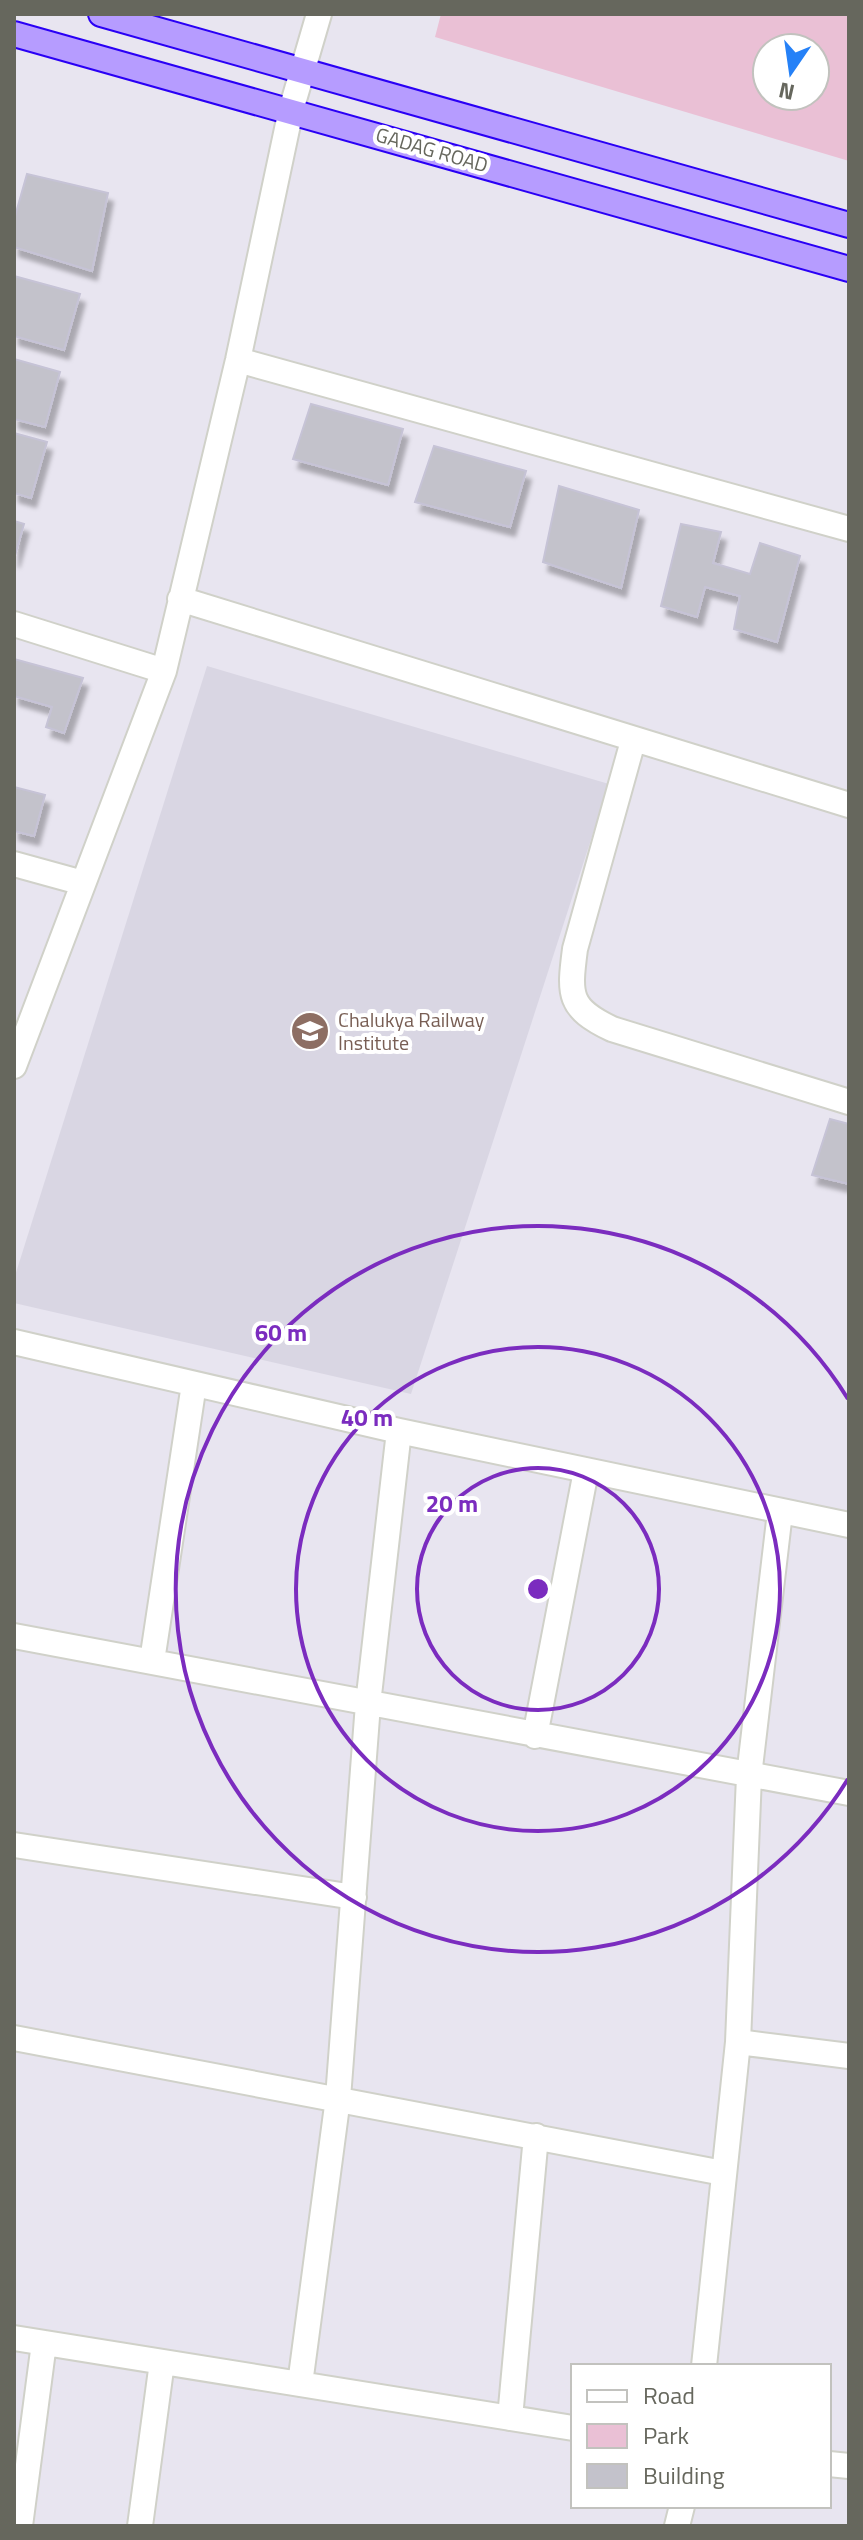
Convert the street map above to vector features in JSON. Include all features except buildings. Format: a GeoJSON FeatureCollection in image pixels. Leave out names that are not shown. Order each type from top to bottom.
{"type":"FeatureCollection","features":[{"type":"Feature","properties":{"kind":"highway","name":"GADAG ROAD"},"geometry":{"type":"LineString","coordinates":[[101,14],[849,225]]}},
{"type":"Feature","properties":{"kind":"highway","name":"GADAG ROAD"},"geometry":{"type":"LineString","coordinates":[[14,34],[849,269]]}},
{"type":"Feature","properties":{"kind":"street"},"geometry":{"type":"LineString","coordinates":[[14,1066],[164,671],[238,360],[291,110],[319,14]]}},
{"type":"Feature","properties":{"kind":"street"},"geometry":{"type":"LineString","coordinates":[[238,360],[849,529]]}},
{"type":"Feature","properties":{"kind":"street"},"geometry":{"type":"LineString","coordinates":[[180,599],[633,741],[849,805]]}},
{"type":"Feature","properties":{"kind":"street"},"geometry":{"type":"LineString","coordinates":[[14,624],[164,671]]}},
{"type":"Feature","properties":{"kind":"street"},"geometry":{"type":"LineString","coordinates":[[633,741],[575,949],[571,982],[574,1001],[587,1017],[612,1029],[849,1102]]}},
{"type":"Feature","properties":{"kind":"street"},"geometry":{"type":"LineString","coordinates":[[14,864],[83,883]]}},
{"type":"Feature","properties":{"kind":"street"},"geometry":{"type":"LineString","coordinates":[[14,1342],[399,1431],[849,1525]]}},
{"type":"Feature","properties":{"kind":"street"},"geometry":{"type":"LineString","coordinates":[[152,1661],[194,1384]]}},
{"type":"Feature","properties":{"kind":"street"},"geometry":{"type":"LineString","coordinates":[[300,2384],[338,2098],[368,1704],[399,1431]]}},
{"type":"Feature","properties":{"kind":"street"},"geometry":{"type":"LineString","coordinates":[[535,1736],[586,1471]]}},
{"type":"Feature","properties":{"kind":"street"},"geometry":{"type":"LineString","coordinates":[[704,2364],[738,2042],[749,1776],[780,1512]]}},
{"type":"Feature","properties":{"kind":"street"},"geometry":{"type":"LineString","coordinates":[[14,1636],[849,1793]]}},
{"type":"Feature","properties":{"kind":"street"},"geometry":{"type":"LineString","coordinates":[[14,1845],[354,1897]]}},
{"type":"Feature","properties":{"kind":"street"},"geometry":{"type":"LineString","coordinates":[[14,2038],[723,2173]]}},
{"type":"Feature","properties":{"kind":"street"},"geometry":{"type":"LineString","coordinates":[[738,2042],[849,2056]]}},
{"type":"Feature","properties":{"kind":"street"},"geometry":{"type":"LineString","coordinates":[[510,2418],[536,2136]]}},
{"type":"Feature","properties":{"kind":"street"},"geometry":{"type":"LineString","coordinates":[[14,2338],[571,2428]]}},
{"type":"Feature","properties":{"kind":"street"},"geometry":{"type":"LineString","coordinates":[[20,2526],[44,2343]]}},
{"type":"Feature","properties":{"kind":"street"},"geometry":{"type":"LineString","coordinates":[[140,2526],[162,2362]]}},
{"type":"Feature","properties":{"kind":"shaded area","name":"Chalukya Railway Institute"},"geometry":{"type":"Polygon","coordinates":[[[207,666],[609,784],[411,1394],[14,1303],[14,1279],[207,666]]]}},
{"type":"Feature","properties":{"kind":"green space"},"geometry":{"type":"Polygon","coordinates":[[[441,14],[849,14],[849,161],[435,37],[441,14]]]}},
{"type":"Feature","properties":{"kind":"place","name":"Chalukya Railway Institute"},"geometry":{"type":"Point","coordinates":[310,1031]}}]}
